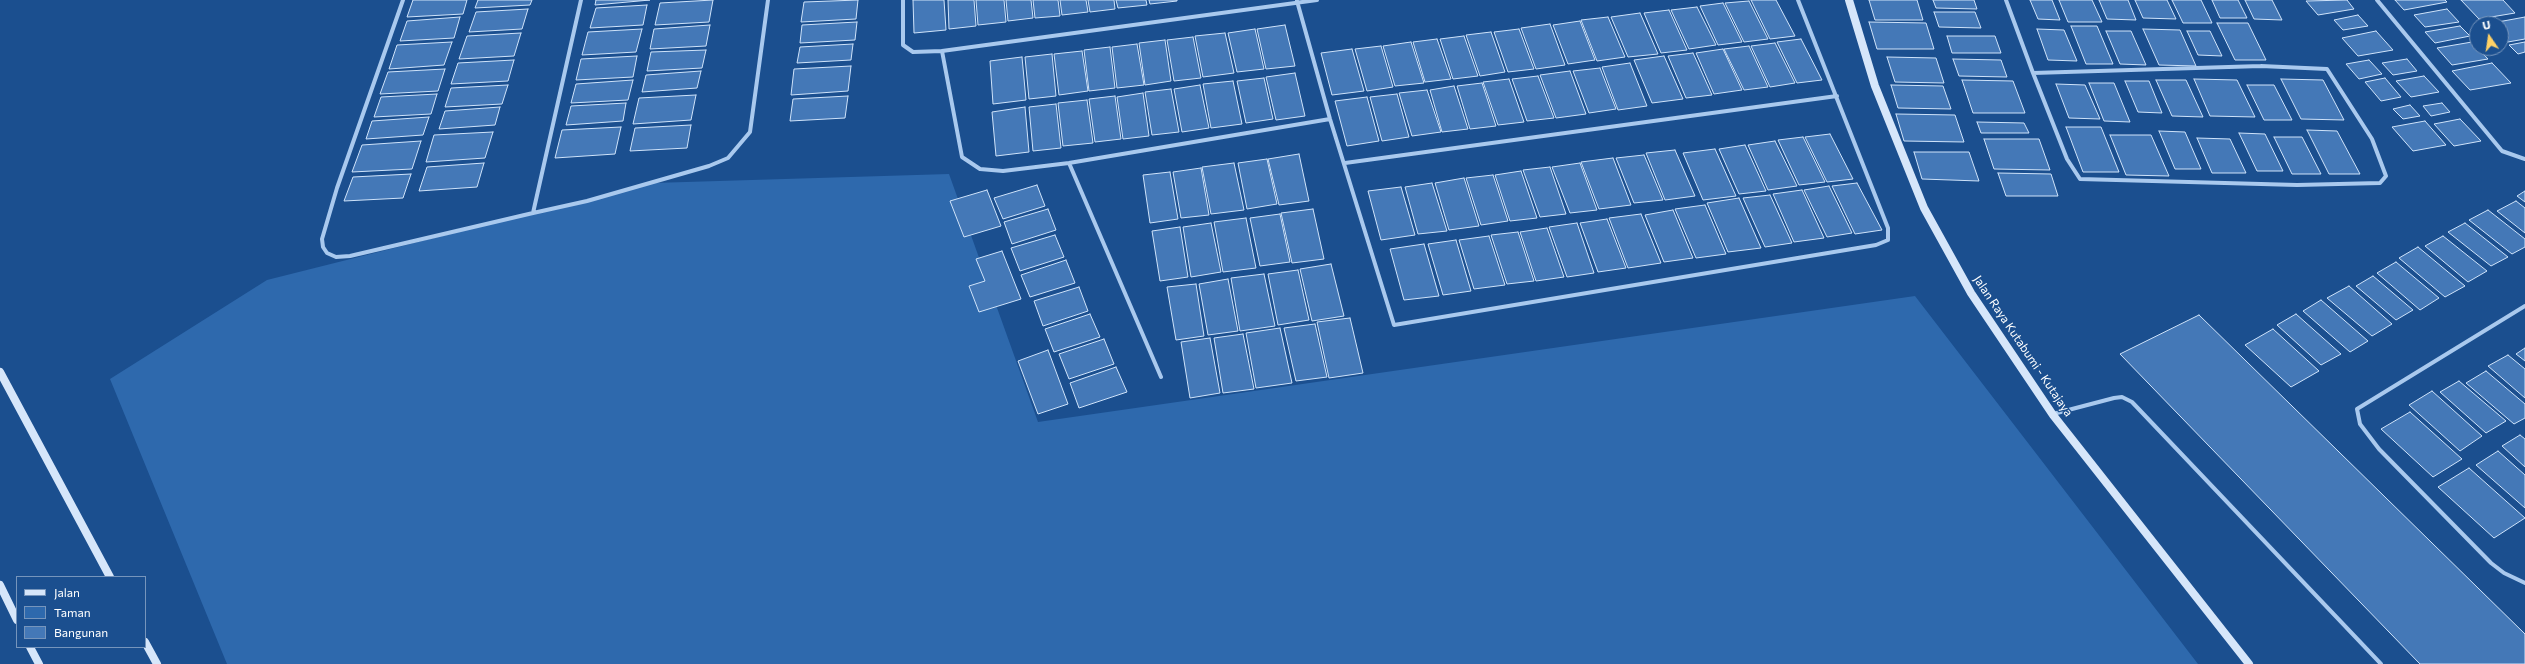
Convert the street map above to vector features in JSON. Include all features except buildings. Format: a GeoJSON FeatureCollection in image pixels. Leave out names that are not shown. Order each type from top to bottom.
{"type":"FeatureCollection","features":[{"type":"Feature","properties":{"kind":"street"},"geometry":{"type":"LineString","coordinates":[[403,0],[337,188],[322,239],[323,246],[327,253],[336,257],[350,256],[587,201],[709,166],[728,158],[750,132],[768,0]]}},
{"type":"Feature","properties":{"kind":"street"},"geometry":{"type":"LineString","coordinates":[[533,213],[581,0]]}},
{"type":"Feature","properties":{"kind":"street"},"geometry":{"type":"LineString","coordinates":[[903,0],[903,45],[913,52],[942,51],[1297,1],[1317,0]]}},
{"type":"Feature","properties":{"kind":"street"},"geometry":{"type":"LineString","coordinates":[[1297,1],[1330,119],[1345,163],[1394,325],[1876,245],[1888,240],[1888,228],[1798,0]]}},
{"type":"Feature","properties":{"kind":"street","name":"Jalan Raya Kutabumi - Kutajaya"},"geometry":{"type":"LineString","coordinates":[[1848,0],[1875,86],[1924,208],[1971,294],[2053,414],[2250,664]]}},
{"type":"Feature","properties":{"kind":"street"},"geometry":{"type":"LineString","coordinates":[[2006,0],[2033,73],[2067,159],[2076,177],[2084,180],[2297,185],[2380,183],[2386,176],[2372,139],[2327,69],[2261,66],[2033,73]]}},
{"type":"Feature","properties":{"kind":"street"},"geometry":{"type":"LineString","coordinates":[[2377,0],[2502,151],[2517,158],[2525,159]]}},
{"type":"Feature","properties":{"kind":"street"},"geometry":{"type":"LineString","coordinates":[[942,51],[962,157],[980,169],[1003,171],[1069,163],[1330,119]]}},
{"type":"Feature","properties":{"kind":"street"},"geometry":{"type":"LineString","coordinates":[[1345,163],[1837,96]]}},
{"type":"Feature","properties":{"kind":"street"},"geometry":{"type":"LineString","coordinates":[[1069,163],[1161,377]]}},
{"type":"Feature","properties":{"kind":"street"},"geometry":{"type":"LineString","coordinates":[[2525,306],[2356,409],[2360,424],[2384,454],[2491,563],[2504,573],[2525,583]]}},
{"type":"Feature","properties":{"kind":"street"},"geometry":{"type":"LineString","coordinates":[[0,372],[109,576]]}},
{"type":"Feature","properties":{"kind":"street"},"geometry":{"type":"LineString","coordinates":[[2053,414],[2114,398],[2122,397],[2132,402],[2381,664]]}},
{"type":"Feature","properties":{"kind":"street"},"geometry":{"type":"LineString","coordinates":[[0,585],[16,618]]}},
{"type":"Feature","properties":{"kind":"street"},"geometry":{"type":"LineString","coordinates":[[146,644],[157,664]]}},
{"type":"Feature","properties":{"kind":"street"},"geometry":{"type":"LineString","coordinates":[[31,648],[39,664]]}},
{"type":"Feature","properties":{"kind":"green space"},"geometry":{"type":"Polygon","coordinates":[[[949,174],[1038,422],[1915,296],[2198,664],[227,664],[110,379],[267,280],[653,183],[949,174]]]}}]}
